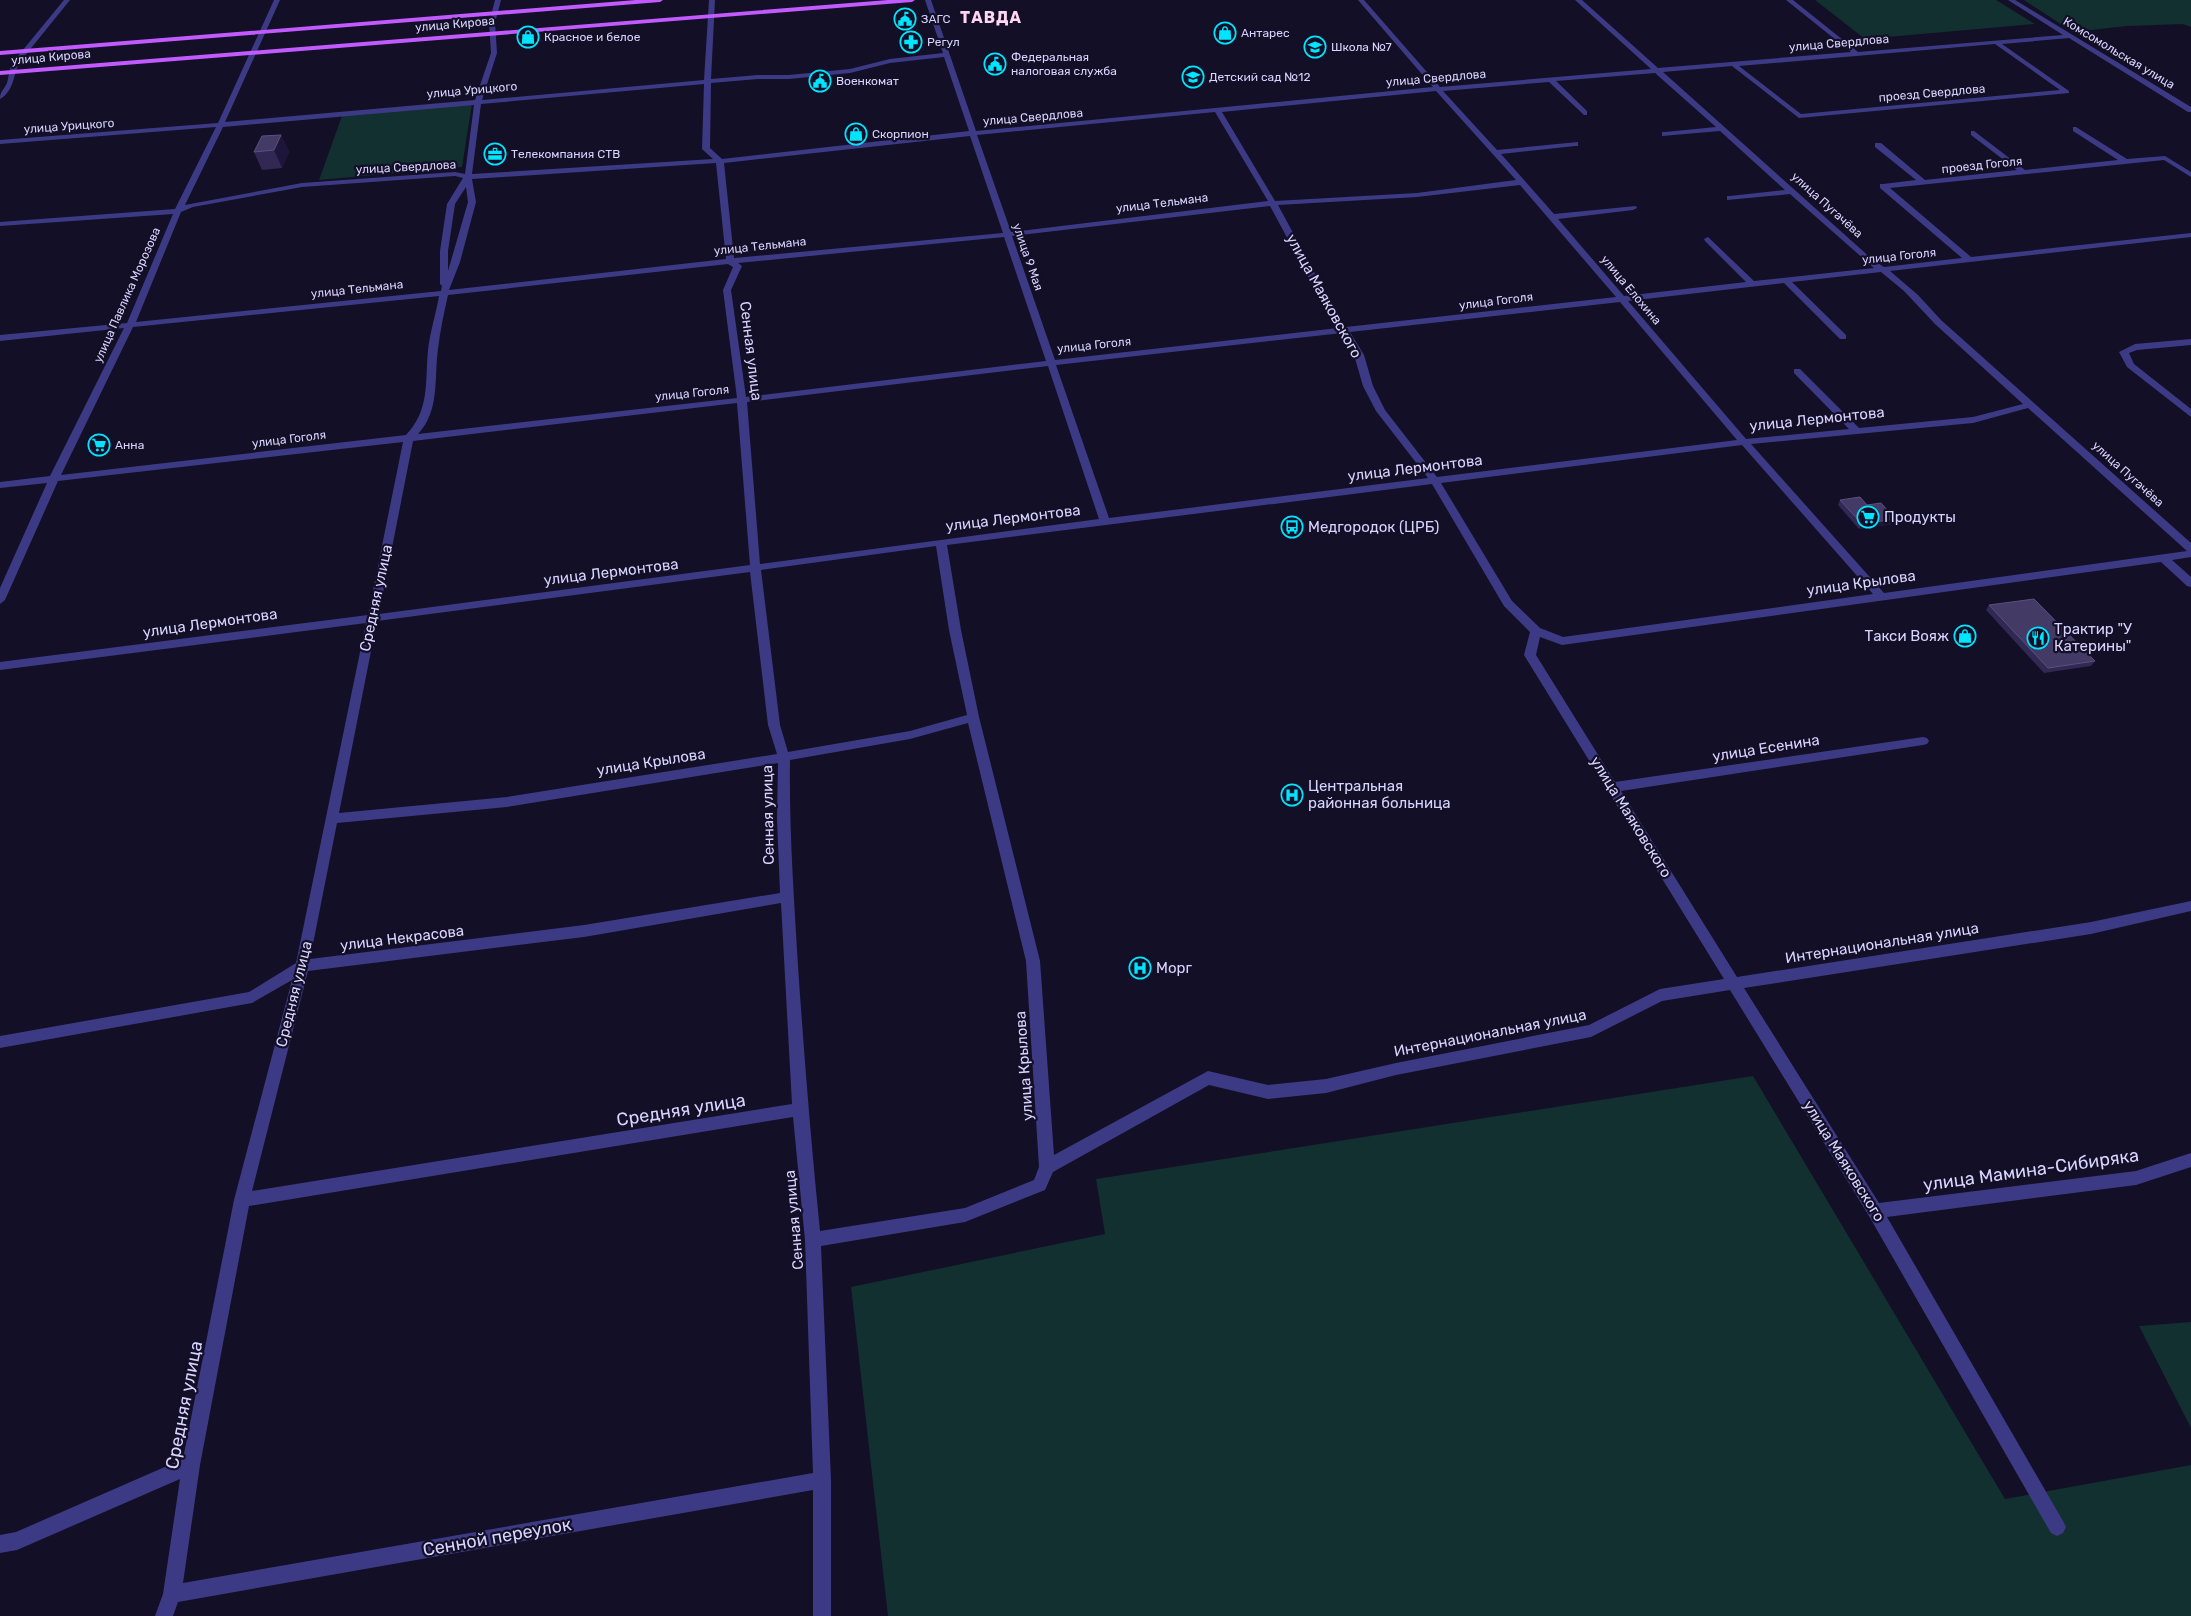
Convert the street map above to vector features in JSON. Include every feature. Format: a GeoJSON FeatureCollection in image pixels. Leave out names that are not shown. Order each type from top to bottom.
{"type":"FeatureCollection","features":[{"type":"Feature","properties":{"kind":"main road","name":"улица Кирова"},"geometry":{"type":"LineString","coordinates":[[0,53],[660,0]]}},
{"type":"Feature","properties":{"kind":"main road","name":"улица Кирова"},"geometry":{"type":"LineString","coordinates":[[0,73],[492,32],[912,0]]}},
{"type":"Feature","properties":{"kind":"street"},"geometry":{"type":"LineString","coordinates":[[0,97],[10,84],[11,72],[24,51],[67,0]]}},
{"type":"Feature","properties":{"kind":"street","name":"улица Павлика Морозова"},"geometry":{"type":"LineString","coordinates":[[0,600],[54,479],[130,325],[178,210],[220,126],[277,0]]}},
{"type":"Feature","properties":{"kind":"street","name":"Средняя улица"},"geometry":{"type":"LineString","coordinates":[[164,1616],[172,1594],[191,1465],[242,1200],[302,966],[371,617],[409,438],[421,425],[431,394],[433,349],[444,293],[456,262],[472,202],[468,177],[478,101],[494,52],[492,32],[494,13],[498,0]]}},
{"type":"Feature","properties":{"kind":"street"},"geometry":{"type":"LineString","coordinates":[[712,0],[707,82],[706,149],[720,160]]}},
{"type":"Feature","properties":{"kind":"street","name":"улица 9 Мая"},"geometry":{"type":"LineString","coordinates":[[928,0],[1105,522]]}},
{"type":"Feature","properties":{"kind":"street","name":"улица Елохина"},"geometry":{"type":"LineString","coordinates":[[1361,0],[1522,182],[1744,442],[1882,597]]}},
{"type":"Feature","properties":{"kind":"street","name":"улица Пугачёва"},"geometry":{"type":"LineString","coordinates":[[1578,0],[1870,262],[1885,270],[1908,288],[1938,322],[2191,549]]}},
{"type":"Feature","properties":{"kind":"street"},"geometry":{"type":"LineString","coordinates":[[1789,0],[1856,53]]}},
{"type":"Feature","properties":{"kind":"street","name":"Комсомольская улица"},"geometry":{"type":"LineString","coordinates":[[2010,0],[2191,110]]}},
{"type":"Feature","properties":{"kind":"street","name":"улица Свердлова"},"geometry":{"type":"LineString","coordinates":[[0,224],[178,210],[191,205],[302,185],[455,174],[468,177],[720,160],[973,133],[1438,89],[2070,36]]}},
{"type":"Feature","properties":{"kind":"street","name":"проезд Свердлова"},"geometry":{"type":"LineString","coordinates":[[1733,64],[1799,116],[2067,92],[1997,43]]}},
{"type":"Feature","properties":{"kind":"street","name":"улица Урицкого"},"geometry":{"type":"LineString","coordinates":[[0,142],[220,126],[478,101],[850,72],[890,61],[946,56]]}},
{"type":"Feature","properties":{"kind":"street"},"geometry":{"type":"LineString","coordinates":[[1551,80],[1584,113]]}},
{"type":"Feature","properties":{"kind":"street","name":"улица Маяковского"},"geometry":{"type":"LineString","coordinates":[[1218,111],[1273,203],[1336,321],[1345,331],[1359,356],[1368,386],[1382,411],[1435,480],[1508,603],[1536,631],[1530,655],[1875,1211],[2057,1528]]}},
{"type":"Feature","properties":{"kind":"street"},"geometry":{"type":"LineString","coordinates":[[1665,134],[1723,129]]}},
{"type":"Feature","properties":{"kind":"street"},"geometry":{"type":"LineString","coordinates":[[2076,129],[2126,162]]}},
{"type":"Feature","properties":{"kind":"street"},"geometry":{"type":"LineString","coordinates":[[1974,134],[2022,172]]}},
{"type":"Feature","properties":{"kind":"street"},"geometry":{"type":"LineString","coordinates":[[1496,152],[1575,144]]}},
{"type":"Feature","properties":{"kind":"street"},"geometry":{"type":"LineString","coordinates":[[1878,145],[1923,182]]}},
{"type":"Feature","properties":{"kind":"street","name":"проезд Гоголя"},"geometry":{"type":"LineString","coordinates":[[1969,260],[1883,186],[2165,158],[2191,175]]}},
{"type":"Feature","properties":{"kind":"street","name":"Сенная улица"},"geometry":{"type":"LineString","coordinates":[[720,160],[730,261],[738,266],[727,290],[742,400],[755,568],[774,725],[784,757],[783,818],[787,897],[800,1109],[813,1240],[822,1480],[822,1616]]}},
{"type":"Feature","properties":{"kind":"street"},"geometry":{"type":"LineString","coordinates":[[444,293],[444,251],[451,204],[468,177]]}},
{"type":"Feature","properties":{"kind":"street","name":"улица Тельмана"},"geometry":{"type":"LineString","coordinates":[[0,338],[444,293],[730,261],[1007,234],[1273,203],[1417,195],[1522,182]]}},
{"type":"Feature","properties":{"kind":"street"},"geometry":{"type":"LineString","coordinates":[[1730,198],[1792,192]]}},
{"type":"Feature","properties":{"kind":"street"},"geometry":{"type":"LineString","coordinates":[[1552,217],[1633,208]]}},
{"type":"Feature","properties":{"kind":"street","name":"улица Гоголя"},"geometry":{"type":"LineString","coordinates":[[0,485],[1051,363],[2191,235]]}},
{"type":"Feature","properties":{"kind":"street"},"geometry":{"type":"LineString","coordinates":[[1708,239],[1752,284]]}},
{"type":"Feature","properties":{"kind":"street"},"geometry":{"type":"LineString","coordinates":[[1785,280],[1843,336]]}},
{"type":"Feature","properties":{"kind":"street"},"geometry":{"type":"LineString","coordinates":[[2191,342],[2135,347],[2124,352],[2130,365],[2191,414]]}},
{"type":"Feature","properties":{"kind":"street"},"geometry":{"type":"LineString","coordinates":[[1797,371],[1855,430]]}},
{"type":"Feature","properties":{"kind":"street","name":"улица Лермонтова"},"geometry":{"type":"LineString","coordinates":[[0,666],[941,542],[1435,480],[1744,442],[1973,420],[2029,405]]}},
{"type":"Feature","properties":{"kind":"street","name":"улица Крылова"},"geometry":{"type":"LineString","coordinates":[[941,542],[955,630],[973,717],[1033,961],[1047,1167]]}},
{"type":"Feature","properties":{"kind":"street","name":"улица Крылова"},"geometry":{"type":"LineString","coordinates":[[1536,631],[1562,640],[2191,554]]}},
{"type":"Feature","properties":{"kind":"street"},"geometry":{"type":"LineString","coordinates":[[2164,558],[2191,583]]}},
{"type":"Feature","properties":{"kind":"street","name":"улица Крылова"},"geometry":{"type":"LineString","coordinates":[[331,819],[507,802],[910,735],[973,717]]}},
{"type":"Feature","properties":{"kind":"street","name":"улица Есенина"},"geometry":{"type":"LineString","coordinates":[[1613,787],[1923,741]]}},
{"type":"Feature","properties":{"kind":"street","name":"улица Некрасова"},"geometry":{"type":"LineString","coordinates":[[0,1042],[252,997],[302,966],[584,931],[787,897]]}},
{"type":"Feature","properties":{"kind":"street","name":"Интернациональная улица"},"geometry":{"type":"LineString","coordinates":[[1047,1167],[1208,1078],[1268,1092],[1326,1086],[1396,1069],[1591,1031],[1660,995],[1732,982],[2090,928],[2191,906]]}},
{"type":"Feature","properties":{"kind":"street","name":"Средняя улица"},"geometry":{"type":"LineString","coordinates":[[242,1200],[800,1109]]}},
{"type":"Feature","properties":{"kind":"street","name":"улица Мамина-Сибиряка"},"geometry":{"type":"LineString","coordinates":[[1875,1211],[2136,1178],[2191,1160]]}},
{"type":"Feature","properties":{"kind":"street"},"geometry":{"type":"LineString","coordinates":[[813,1240],[965,1215],[1040,1185],[1047,1167]]}},
{"type":"Feature","properties":{"kind":"street"},"geometry":{"type":"LineString","coordinates":[[0,1544],[17,1541],[191,1465]]}},
{"type":"Feature","properties":{"kind":"street","name":"Сенной переулок"},"geometry":{"type":"LineString","coordinates":[[172,1594],[822,1480]]}},
{"type":"Feature","properties":{"kind":"green space"},"geometry":{"type":"Polygon","coordinates":[[[1815,0],[1996,0],[2035,24],[1865,39],[1815,0]]]}},
{"type":"Feature","properties":{"kind":"green space"},"geometry":{"type":"Polygon","coordinates":[[[2024,0],[2191,0],[2191,27],[2183,24],[2127,26],[2073,32],[2024,0]]]}},
{"type":"Feature","properties":{"kind":"green space"},"geometry":{"type":"Polygon","coordinates":[[[472,104],[462,167],[319,180],[342,116],[472,104]]]}},
{"type":"Feature","properties":{"kind":"green space"},"geometry":{"type":"Polygon","coordinates":[[[1753,1076],[2005,1499],[2191,1465],[2191,1616],[888,1616],[851,1287],[1105,1234],[1096,1179],[1753,1076]]]}},
{"type":"Feature","properties":{"kind":"green space"},"geometry":{"type":"Polygon","coordinates":[[[2191,1322],[2191,1428],[2139,1326],[2191,1322]]]}},
{"type":"Feature","properties":{"kind":"building"},"geometry":{"type":"Polygon","coordinates":[[[281,135],[274,150],[254,152],[262,136],[281,135]]]}},
{"type":"Feature","properties":{"kind":"building","name":"Продукты"},"geometry":{"type":"Polygon","coordinates":[[[1860,497],[1867,505],[1881,503],[1895,519],[1862,524],[1840,500],[1860,497]]]}},
{"type":"Feature","properties":{"kind":"building","name":"Трактир \"У Катерины\""},"geometry":{"type":"Polygon","coordinates":[[[2034,599],[2095,661],[2048,668],[1989,605],[2034,599]]]}},
{"type":"Feature","properties":{"kind":"place","name":"ЗАГС"},"geometry":{"type":"Point","coordinates":[905,19]}},
{"type":"Feature","properties":{"kind":"place","name":"Антарес"},"geometry":{"type":"Point","coordinates":[1225,33]}},
{"type":"Feature","properties":{"kind":"place","name":"Красное и белое"},"geometry":{"type":"Point","coordinates":[528,37]}},
{"type":"Feature","properties":{"kind":"place","name":"Регул"},"geometry":{"type":"Point","coordinates":[911,42]}},
{"type":"Feature","properties":{"kind":"place","name":"Школа №7"},"geometry":{"type":"Point","coordinates":[1315,47]}},
{"type":"Feature","properties":{"kind":"place","name":"Федеральная налоговая служба"},"geometry":{"type":"Point","coordinates":[995,64]}},
{"type":"Feature","properties":{"kind":"place","name":"Детский сад №12"},"geometry":{"type":"Point","coordinates":[1193,77]}},
{"type":"Feature","properties":{"kind":"place","name":"Военкомат"},"geometry":{"type":"Point","coordinates":[820,81]}},
{"type":"Feature","properties":{"kind":"place","name":"Скорпион"},"geometry":{"type":"Point","coordinates":[856,134]}},
{"type":"Feature","properties":{"kind":"place","name":"Телекомпания СТВ"},"geometry":{"type":"Point","coordinates":[495,154]}},
{"type":"Feature","properties":{"kind":"place","name":"Анна"},"geometry":{"type":"Point","coordinates":[99,445]}},
{"type":"Feature","properties":{"kind":"place","name":"Продукты"},"geometry":{"type":"Point","coordinates":[1868,517]}},
{"type":"Feature","properties":{"kind":"place","name":"Медгородок (ЦРБ)"},"geometry":{"type":"Point","coordinates":[1292,527]}},
{"type":"Feature","properties":{"kind":"place","name":"Такси Вояж"},"geometry":{"type":"Point","coordinates":[1965,636]}},
{"type":"Feature","properties":{"kind":"place","name":"Трактир \"У Катерины\""},"geometry":{"type":"Point","coordinates":[2038,638]}},
{"type":"Feature","properties":{"kind":"place","name":"Центральная районная больница"},"geometry":{"type":"Point","coordinates":[1292,795]}},
{"type":"Feature","properties":{"kind":"place","name":"Морг"},"geometry":{"type":"Point","coordinates":[1140,968]}},
{"type":"Feature","properties":{"kind":"district","name":"ТАВДА"},"geometry":{"type":"Point","coordinates":[991,17]}}]}
